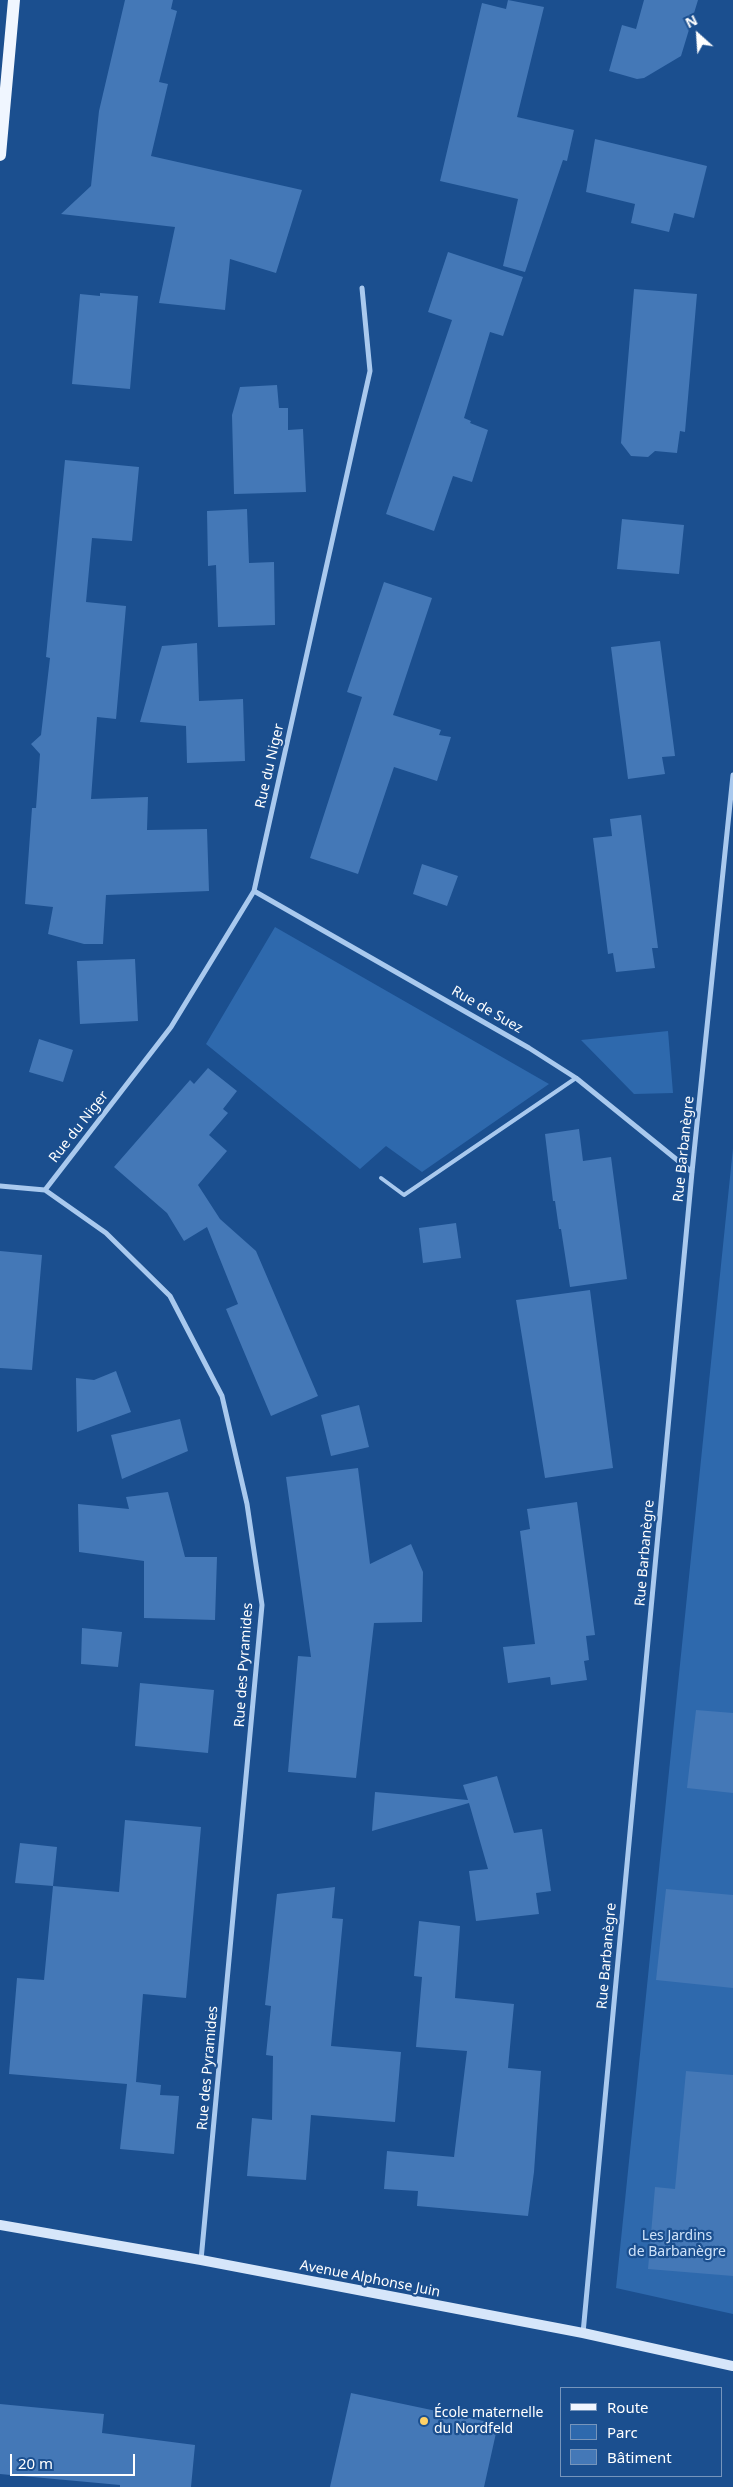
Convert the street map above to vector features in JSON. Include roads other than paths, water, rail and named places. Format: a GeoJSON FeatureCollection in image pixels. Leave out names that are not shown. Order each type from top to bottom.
{"type":"FeatureCollection","features":[{"type":"Feature","properties":{"kind":"main road"},"geometry":{"type":"LineString","coordinates":[[0,155],[14,0]]}},
{"type":"Feature","properties":{"kind":"main road","name":"Avenue Alphonse Juin"},"geometry":{"type":"LineString","coordinates":[[0,2225],[201,2260],[584,2332],[733,2366]]}},
{"type":"Feature","properties":{"kind":"street","name":"Rue du Niger"},"geometry":{"type":"LineString","coordinates":[[45,1190],[171,1027],[254,891],[370,371],[362,288]]}},
{"type":"Feature","properties":{"kind":"street","name":"Rue Barbanègre"},"geometry":{"type":"LineString","coordinates":[[584,2332],[692,1172],[731,836],[733,775]]}},
{"type":"Feature","properties":{"kind":"street","name":"Rue de Suez"},"geometry":{"type":"LineString","coordinates":[[254,891],[496,1028],[576,1078],[692,1172]]}},
{"type":"Feature","properties":{"kind":"street"},"geometry":{"type":"LineString","coordinates":[[0,1186],[45,1190]]}},
{"type":"Feature","properties":{"kind":"street","name":"Rue des Pyramides"},"geometry":{"type":"LineString","coordinates":[[45,1190],[106,1233],[170,1296],[222,1396],[247,1504],[262,1605],[201,2260]]}},
{"type":"Feature","properties":{"kind":"lane"},"geometry":{"type":"LineString","coordinates":[[381,1178],[404,1195],[576,1078]]}},
{"type":"Feature","properties":{"kind":"place","name":"École maternelle du Nordfeld"},"geometry":{"type":"Point","coordinates":[424,2421]}},
{"type":"Feature","properties":{"kind":"park label","name":"Les Jardins de Barbanègre"},"geometry":{"type":"Point","coordinates":[677,2244]}}]}
